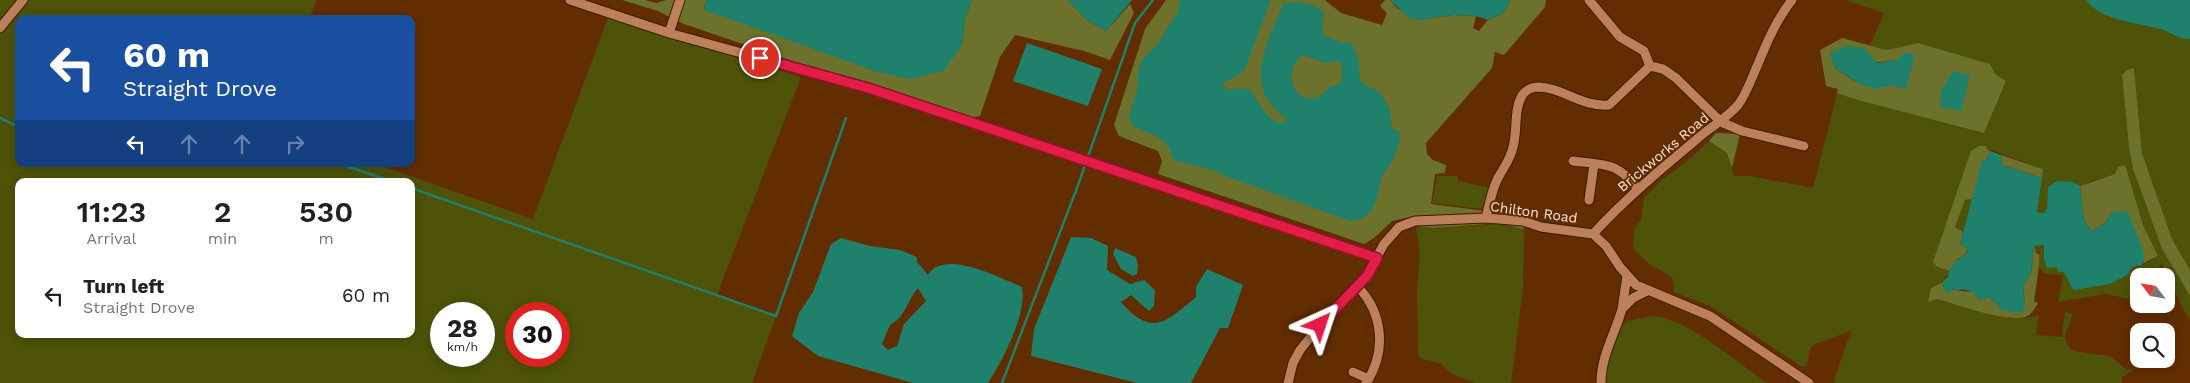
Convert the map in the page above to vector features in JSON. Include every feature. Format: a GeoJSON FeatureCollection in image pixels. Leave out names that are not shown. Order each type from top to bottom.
{"type":"FeatureCollection","features":[{"type":"Feature","properties":{"kind":"street"},"geometry":{"type":"LineString","coordinates":[[0,28],[23,0]]}},
{"type":"Feature","properties":{"kind":"street"},"geometry":{"type":"LineString","coordinates":[[570,0],[669,33],[868,88],[1377,258]]}},
{"type":"Feature","properties":{"kind":"street"},"geometry":{"type":"LineString","coordinates":[[669,33],[680,0]]}},
{"type":"Feature","properties":{"kind":"street"},"geometry":{"type":"LineString","coordinates":[[1486,218],[1497,179],[1507,163],[1514,146],[1518,107],[1526,90],[1540,87],[1565,93],[1585,103],[1610,106],[1650,66],[1644,51],[1620,37],[1589,0]]}},
{"type":"Feature","properties":{"kind":"street"},"geometry":{"type":"LineString","coordinates":[[1792,0],[1771,35],[1745,93],[1738,105],[1721,122],[1742,131],[1804,146]]}},
{"type":"Feature","properties":{"kind":"street","name":"Brickworks Road"},"geometry":{"type":"LineString","coordinates":[[1593,234],[1638,189],[1699,137],[1721,122],[1676,78],[1663,69],[1650,66]]}},
{"type":"Feature","properties":{"kind":"street"},"geometry":{"type":"LineString","coordinates":[[1573,161],[1616,167],[1628,175],[1638,189]]}},
{"type":"Feature","properties":{"kind":"street"},"geometry":{"type":"LineString","coordinates":[[1588,200],[1594,164]]}},
{"type":"Feature","properties":{"kind":"street","name":"Chilton Road"},"geometry":{"type":"LineString","coordinates":[[1288,383],[1293,363],[1300,350],[1331,312],[1367,276],[1391,235],[1408,223],[1486,218],[1522,221],[1541,227],[1593,234],[1606,246],[1627,276],[1636,285],[1710,316],[1809,383]]}},
{"type":"Feature","properties":{"kind":"street"},"geometry":{"type":"LineString","coordinates":[[1601,383],[1601,370],[1622,309],[1627,276]]}},
{"type":"Feature","properties":{"kind":"street"},"geometry":{"type":"LineString","coordinates":[[1353,372],[1367,381],[1378,354],[1380,337],[1378,323],[1371,302],[1358,287]]}},
{"type":"Feature","properties":{"kind":"street"},"geometry":{"type":"LineString","coordinates":[[1622,309],[1633,298],[1647,291]]}},
{"type":"Feature","properties":{"kind":"shaded area"},"geometry":{"type":"Polygon","coordinates":[[[0,0],[317,0],[311,15],[15,15],[15,167],[385,167],[533,219],[608,18],[801,77],[717,295],[776,316],[752,383],[0,383],[0,0]]]}},
{"type":"Feature","properties":{"kind":"shaded area"},"geometry":{"type":"Polygon","coordinates":[[[1845,0],[2086,0],[2101,13],[2110,17],[2161,29],[2179,37],[2190,39],[2190,270],[2172,239],[2142,153],[2134,68],[2127,70],[2122,76],[2129,148],[2133,169],[2162,249],[2173,268],[2164,268],[2162,264],[2158,268],[2131,268],[2137,265],[2141,266],[2158,256],[2115,174],[2086,183],[2085,186],[2080,186],[2073,182],[2048,187],[2047,208],[2044,213],[2036,211],[2043,169],[1986,148],[1937,267],[1950,271],[1943,281],[1931,288],[1937,299],[2010,318],[2039,315],[2036,335],[2062,337],[2065,312],[2072,313],[2065,336],[2068,345],[2073,351],[2110,356],[2126,369],[2134,370],[2122,377],[2122,383],[1836,383],[1834,380],[1851,331],[1815,344],[1810,349],[1807,365],[1802,367],[1712,307],[1674,292],[1672,277],[1649,264],[1633,249],[1634,230],[1641,219],[1644,198],[1663,179],[1686,162],[1709,141],[1727,153],[1734,176],[1750,176],[1813,188],[1837,93],[1984,133],[2006,81],[1994,74],[1990,64],[1918,43],[1887,50],[1870,45],[1884,13],[1845,0]]]}},
{"type":"Feature","properties":{"kind":"shaded area"},"geometry":{"type":"Polygon","coordinates":[[[1437,176],[1458,176],[1458,181],[1490,188],[1483,209],[1432,203],[1437,176]]]}},
{"type":"Feature","properties":{"kind":"shaded area"},"geometry":{"type":"Polygon","coordinates":[[[1973,198],[1963,232],[1955,227],[1965,199],[1973,198]]]}},
{"type":"Feature","properties":{"kind":"shaded area"},"geometry":{"type":"Polygon","coordinates":[[[1501,224],[1524,229],[1523,287],[1511,383],[1475,383],[1450,373],[1440,363],[1421,359],[1418,354],[1417,291],[1420,254],[1416,226],[1434,228],[1501,224]]]}},
{"type":"Feature","properties":{"kind":"shaded area"},"geometry":{"type":"Polygon","coordinates":[[[2044,245],[2044,260],[2064,272],[2073,290],[2129,274],[2130,271],[2130,299],[2106,294],[2058,302],[2063,275],[2045,274],[2039,266],[2039,254],[2041,253],[2039,251],[2036,253],[2034,246],[2044,245]]]}},
{"type":"Feature","properties":{"kind":"shaded area"},"geometry":{"type":"Polygon","coordinates":[[[2175,271],[2190,296],[2190,320],[2175,292],[2175,271]]]}},
{"type":"Feature","properties":{"kind":"shaded area"},"geometry":{"type":"Polygon","coordinates":[[[1653,316],[1667,319],[1697,333],[1768,383],[1606,383],[1606,369],[1622,326],[1627,321],[1653,316]]]}},
{"type":"Feature","properties":{"kind":"green space"},"geometry":{"type":"Polygon","coordinates":[[[622,0],[645,0],[656,3],[666,0],[706,0],[704,9],[962,45],[965,19],[972,0],[1068,0],[1088,21],[1106,31],[1130,4],[1134,13],[1110,60],[1084,51],[1015,35],[1000,57],[980,116],[962,119],[684,24],[658,11],[622,0]]]}},
{"type":"Feature","properties":{"kind":"green space"},"geometry":{"type":"Polygon","coordinates":[[[1166,0],[1325,0],[1341,13],[1382,25],[1387,13],[1380,6],[1385,0],[1390,0],[1397,8],[1419,20],[1454,15],[1476,16],[1473,28],[1479,31],[1488,20],[1503,13],[1511,0],[1546,0],[1545,7],[1504,55],[1495,52],[1492,68],[1426,143],[1427,154],[1433,160],[1446,165],[1445,173],[1435,174],[1431,204],[1485,211],[1484,218],[1523,221],[1524,229],[1499,223],[1434,228],[1416,226],[1410,217],[1392,221],[1374,238],[1364,244],[1158,174],[1162,161],[1158,151],[1119,136],[1114,125],[1145,29],[1166,0]]]}},
{"type":"Feature","properties":{"kind":"green space"},"geometry":{"type":"Polygon","coordinates":[[[1842,38],[1887,50],[1918,43],[1990,64],[1995,74],[2006,81],[1984,133],[1837,93],[1838,89],[1826,86],[1820,50],[1842,38]],[[1898,60],[1834,67],[1854,81],[1867,86],[1882,87],[1891,85],[1898,60]]]}},
{"type":"Feature","properties":{"kind":"green space"},"geometry":{"type":"Polygon","coordinates":[[[2134,68],[2142,153],[2172,239],[2190,270],[2190,296],[2162,249],[2133,169],[2129,148],[2122,75],[2127,70],[2134,68]]]}},
{"type":"Feature","properties":{"kind":"green space"},"geometry":{"type":"Polygon","coordinates":[[[1716,133],[1740,134],[1732,168],[1727,153],[1709,141],[1716,133]]]}},
{"type":"Feature","properties":{"kind":"green space"},"geometry":{"type":"Polygon","coordinates":[[[1979,146],[1987,146],[1986,148],[1990,151],[1986,160],[1982,161],[1973,198],[1965,200],[1955,227],[1963,232],[1960,244],[1968,249],[1950,271],[1937,267],[1933,262],[1971,151],[1979,146]]]}},
{"type":"Feature","properties":{"kind":"green space"},"geometry":{"type":"Polygon","coordinates":[[[2001,155],[2043,169],[2042,178],[2002,165],[2001,155]]]}},
{"type":"Feature","properties":{"kind":"green space"},"geometry":{"type":"Polygon","coordinates":[[[2125,165],[2143,225],[2158,256],[2142,264],[2144,262],[2111,213],[2106,222],[2092,231],[2084,221],[2080,186],[2115,174],[2118,167],[2125,165]]]}},
{"type":"Feature","properties":{"kind":"green space"},"geometry":{"type":"Polygon","coordinates":[[[2034,246],[2036,253],[2039,254],[2034,301],[2038,303],[2029,315],[2016,318],[2005,317],[1937,299],[1928,302],[1931,288],[1943,282],[1944,289],[1973,292],[1980,300],[1989,297],[2004,311],[2025,305],[2023,287],[2031,273],[2034,246]]]}},
{"type":"Feature","properties":{"kind":"water"},"geometry":{"type":"Polygon","coordinates":[[[706,0],[972,0],[965,19],[962,45],[944,71],[911,79],[877,72],[704,10],[706,0]]]}},
{"type":"Feature","properties":{"kind":"water"},"geometry":{"type":"Polygon","coordinates":[[[1068,0],[1132,0],[1106,31],[1088,21],[1068,0]]]}},
{"type":"Feature","properties":{"kind":"water"},"geometry":{"type":"Polygon","coordinates":[[[1180,0],[1271,0],[1244,71],[1223,83],[1225,89],[1249,89],[1267,114],[1282,123],[1286,120],[1285,117],[1272,105],[1264,92],[1261,78],[1265,49],[1271,33],[1283,4],[1304,3],[1324,11],[1322,34],[1342,43],[1351,42],[1358,58],[1360,79],[1365,85],[1378,91],[1386,101],[1390,110],[1392,128],[1400,132],[1396,153],[1384,173],[1375,204],[1367,215],[1351,221],[1213,170],[1174,160],[1163,141],[1132,125],[1129,116],[1138,87],[1138,71],[1142,60],[1157,45],[1178,13],[1180,0]],[[1303,55],[1296,62],[1292,70],[1292,78],[1298,93],[1304,97],[1311,98],[1320,96],[1332,85],[1338,86],[1342,79],[1341,63],[1336,61],[1325,63],[1303,55]]]}},
{"type":"Feature","properties":{"kind":"water"},"geometry":{"type":"Polygon","coordinates":[[[1390,0],[1511,0],[1503,13],[1488,20],[1476,16],[1454,15],[1419,20],[1409,18],[1390,0]]]}},
{"type":"Feature","properties":{"kind":"water"},"geometry":{"type":"Polygon","coordinates":[[[2086,0],[2190,0],[2190,39],[2179,37],[2161,29],[2110,17],[2101,13],[2086,0]]]}},
{"type":"Feature","properties":{"kind":"water"},"geometry":{"type":"Polygon","coordinates":[[[1027,43],[1102,69],[1088,106],[1013,81],[1027,43]]]}},
{"type":"Feature","properties":{"kind":"water"},"geometry":{"type":"Polygon","coordinates":[[[1848,46],[1864,48],[1877,63],[1897,60],[1906,52],[1915,55],[1906,89],[1891,85],[1877,89],[1859,84],[1834,67],[1830,53],[1848,46]]]}},
{"type":"Feature","properties":{"kind":"water"},"geometry":{"type":"Polygon","coordinates":[[[1953,71],[1970,76],[1961,111],[1940,107],[1941,90],[1953,71]]]}},
{"type":"Feature","properties":{"kind":"water"},"geometry":{"type":"Polygon","coordinates":[[[1990,151],[2001,155],[2002,165],[2042,178],[2037,212],[2044,213],[2047,208],[2048,187],[2057,181],[2073,182],[2080,186],[2084,221],[2092,231],[2106,222],[2111,213],[2127,211],[2143,250],[2144,262],[2141,266],[2137,265],[2130,268],[2129,274],[2110,284],[2073,290],[2064,272],[2059,272],[2056,267],[2047,268],[2044,260],[2044,245],[2034,246],[2031,273],[2023,287],[2025,305],[2022,312],[2004,311],[1989,297],[1980,300],[1966,290],[1956,291],[1954,289],[1946,293],[1943,281],[1948,277],[1953,264],[1964,256],[1968,250],[1960,244],[1982,161],[1986,160],[1990,151]]]}},
{"type":"Feature","properties":{"kind":"water"},"geometry":{"type":"Polygon","coordinates":[[[1071,237],[1091,238],[1108,246],[1107,270],[1130,284],[1144,280],[1155,290],[1154,306],[1149,311],[1131,295],[1121,302],[1132,313],[1150,323],[1167,319],[1196,297],[1196,287],[1207,269],[1243,285],[1228,328],[1220,328],[1191,383],[1137,383],[1031,356],[1034,329],[1071,237]]]}},
{"type":"Feature","properties":{"kind":"water"},"geometry":{"type":"Polygon","coordinates":[[[841,238],[870,246],[900,250],[917,257],[917,262],[928,275],[936,267],[945,264],[956,264],[991,274],[1022,287],[1023,298],[1017,323],[1007,349],[988,383],[913,383],[818,356],[792,336],[799,313],[813,292],[831,244],[841,238]],[[918,288],[903,313],[890,325],[882,344],[888,350],[897,346],[904,324],[926,301],[918,288]]]}},
{"type":"Feature","properties":{"kind":"water"},"geometry":{"type":"Polygon","coordinates":[[[1115,248],[1136,257],[1137,274],[1133,276],[1121,269],[1113,254],[1115,248]]]}},
{"type":"Feature","properties":{"kind":"waterway"},"geometry":{"type":"LineString","coordinates":[[1002,383],[1077,188],[1135,23],[1153,0]]}},
{"type":"Feature","properties":{"kind":"waterway"},"geometry":{"type":"LineString","coordinates":[[0,118],[15,125]]}},
{"type":"Feature","properties":{"kind":"waterway"},"geometry":{"type":"LineString","coordinates":[[415,189],[776,316],[846,118]]}},
{"type":"Feature","properties":{"kind":"waterway"},"geometry":{"type":"LineString","coordinates":[[349,167],[382,178]]}},
{"type":"Feature","properties":{"kind":"route"},"geometry":{"type":"LineString","coordinates":[[760,58],[868,88],[1377,258],[1358,287],[1320,325]]}}]}
